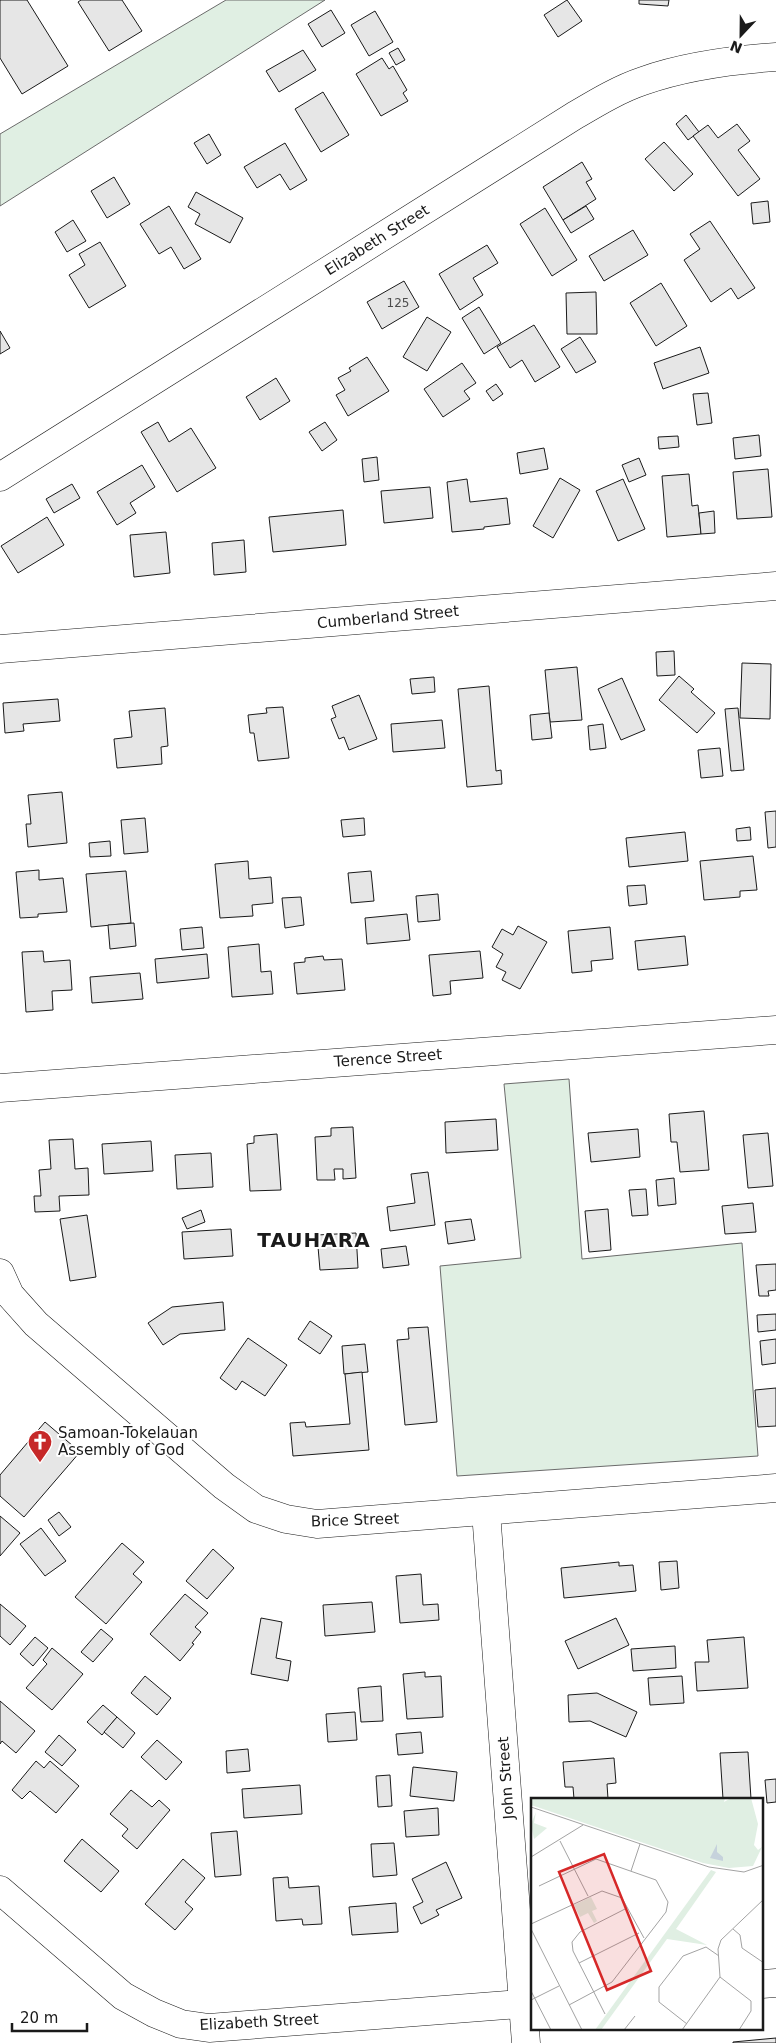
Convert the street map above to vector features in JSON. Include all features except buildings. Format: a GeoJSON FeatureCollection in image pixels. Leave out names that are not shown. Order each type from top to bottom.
{"type":"FeatureCollection","features":[{"type":"Feature","properties":{"kind":"street","name":"Elizabeth Street"},"geometry":{"type":"LineString","coordinates":[[0,477],[607,97],[643,81],[697,67],[776,57]]}},
{"type":"Feature","properties":{"kind":"street","name":"Cumberland Street"},"geometry":{"type":"LineString","coordinates":[[0,649],[776,586]]}},
{"type":"Feature","properties":{"kind":"street","name":"Terence Street"},"geometry":{"type":"LineString","coordinates":[[0,1088],[776,1030]]}},
{"type":"Feature","properties":{"kind":"street","name":"Brice Street"},"geometry":{"type":"LineString","coordinates":[[0,1273],[10,1295],[36,1324],[224,1486],[256,1508],[286,1519],[317,1524],[776,1488]]}},
{"type":"Feature","properties":{"kind":"street","name":"John Street"},"geometry":{"type":"LineString","coordinates":[[486,1512],[528,2003],[526,2043]]}},
{"type":"Feature","properties":{"kind":"street","name":"Elizabeth Street"},"geometry":{"type":"LineString","coordinates":[[0,1890],[123,1996],[154,2014],[181,2024],[209,2028],[528,2003]]}},
{"type":"Feature","properties":{"kind":"green space"},"geometry":{"type":"Polygon","coordinates":[[[226,0],[325,0],[0,206],[0,134],[226,0]]]}},
{"type":"Feature","properties":{"kind":"green space"},"geometry":{"type":"Polygon","coordinates":[[[569,1079],[582,1259],[742,1243],[758,1456],[457,1476],[440,1266],[521,1258],[504,1084],[569,1079]]]}},
{"type":"Feature","properties":{"kind":"place","name":"Samoan-Tokelauan Assembly of God"},"geometry":{"type":"Point","coordinates":[40,1463]}},
{"type":"Feature","properties":{"kind":"district","name":"TAUHARA"},"geometry":{"type":"Point","coordinates":[314,1240]}}]}
